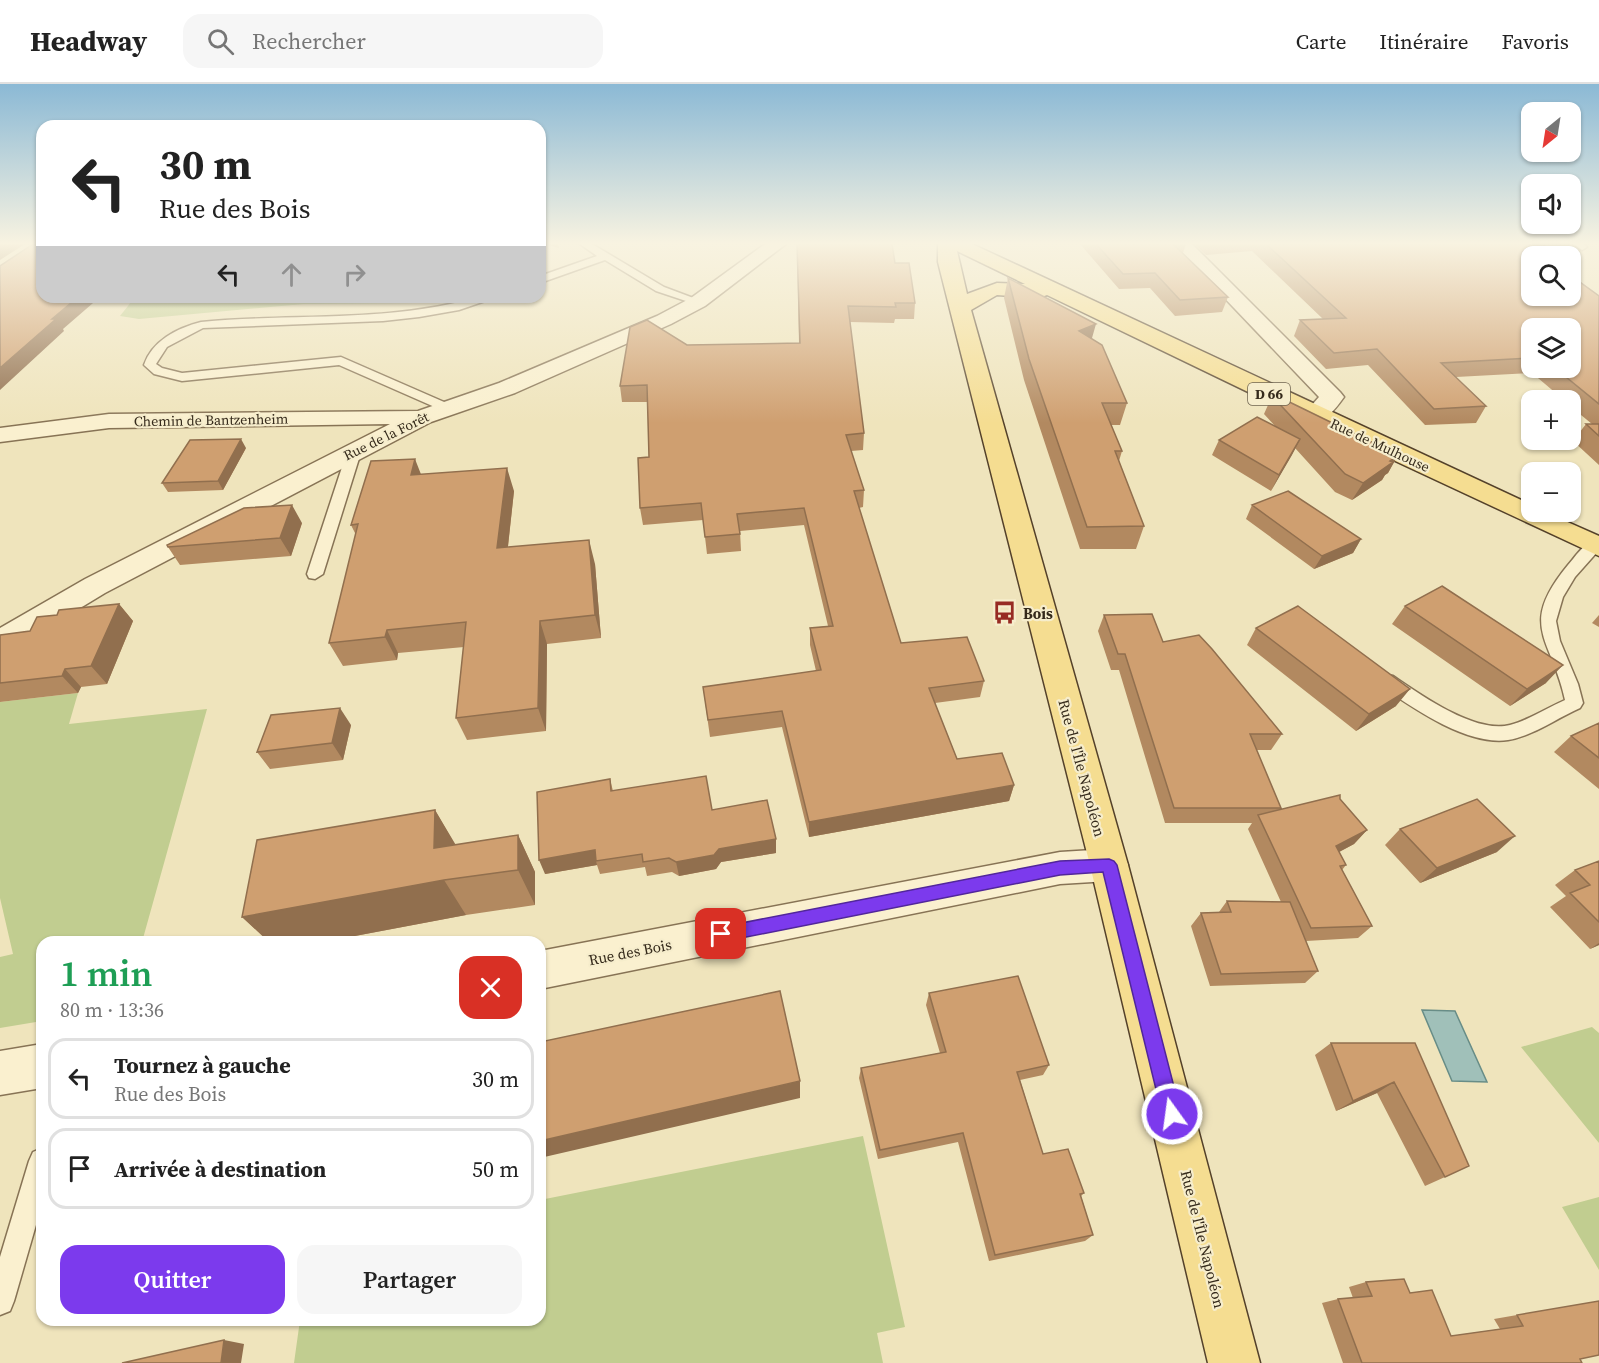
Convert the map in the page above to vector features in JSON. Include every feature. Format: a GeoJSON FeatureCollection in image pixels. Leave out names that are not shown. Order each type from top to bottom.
{"type":"FeatureCollection","features":[{"type":"Feature","properties":{"kind":"main road","name":"Rue de l'Île Napoléon"},"geometry":{"type":"LineString","coordinates":[[959,304],[1109,865],[1234,1363]]}},
{"type":"Feature","properties":{"kind":"main road","name":"Rue de Mulhouse"},"geometry":{"type":"LineString","coordinates":[[960,308],[966,304]]}},
{"type":"Feature","properties":{"kind":"main road","name":"Rue de Mulhouse"},"geometry":{"type":"LineString","coordinates":[[1080,304],[1597,546]]}},
{"type":"Feature","properties":{"kind":"street","name":"Rue de la Forêt"},"geometry":{"type":"LineString","coordinates":[[0,642],[95,586],[423,417],[507,388],[664,321],[695,304]]}},
{"type":"Feature","properties":{"kind":"street"},"geometry":{"type":"LineString","coordinates":[[1241,304],[1332,397],[1315,415]]}},
{"type":"Feature","properties":{"kind":"street","name":"Chemin de Bantzenheim"},"geometry":{"type":"LineString","coordinates":[[0,435],[109,421],[423,417]]}},
{"type":"Feature","properties":{"kind":"street","name":"Rue des Bois"},"geometry":{"type":"LineString","coordinates":[[546,969],[1060,868],[1109,865]]}},
{"type":"Feature","properties":{"kind":"street"},"geometry":{"type":"LineString","coordinates":[[0,1073],[36,1067]]}},
{"type":"Feature","properties":{"kind":"lane"},"geometry":{"type":"LineString","coordinates":[[446,408],[341,361],[182,376],[158,371],[150,365],[152,358],[166,342],[186,330],[201,325],[405,318],[472,304]]}},
{"type":"Feature","properties":{"kind":"lane"},"geometry":{"type":"LineString","coordinates":[[315,574],[354,452]]}},
{"type":"Feature","properties":{"kind":"lane"},"geometry":{"type":"LineString","coordinates":[[1376,673],[1423,706],[1484,732],[1507,734],[1574,702],[1571,684],[1548,631],[1550,603],[1583,557],[1597,546]]}},
{"type":"Feature","properties":{"kind":"lane"},"geometry":{"type":"LineString","coordinates":[[0,1300],[36,1181]]}},
{"type":"Feature","properties":{"kind":"green space"},"geometry":{"type":"Polygon","coordinates":[[[130,304],[339,304],[304,304],[139,319],[120,316],[130,304]]]}},
{"type":"Feature","properties":{"kind":"green space"},"geometry":{"type":"Polygon","coordinates":[[[78,693],[69,724],[207,709],[144,936],[36,936],[36,1022],[0,1028],[0,957],[13,954],[0,898],[0,702],[78,693]]]}},
{"type":"Feature","properties":{"kind":"green space"},"geometry":{"type":"Polygon","coordinates":[[[1592,1027],[1599,1033],[1599,1143],[1521,1047],[1592,1027]]]}},
{"type":"Feature","properties":{"kind":"green space"},"geometry":{"type":"Polygon","coordinates":[[[863,1136],[905,1327],[877,1333],[883,1363],[294,1363],[299,1326],[546,1326],[546,1199],[863,1136]]]}},
{"type":"Feature","properties":{"kind":"green space"},"geometry":{"type":"Polygon","coordinates":[[[1599,1197],[1599,1270],[1562,1207],[1599,1197]]]}},
{"type":"Feature","properties":{"kind":"water"},"geometry":{"type":"Polygon","coordinates":[[[1422,1010],[1455,1011],[1487,1082],[1452,1081],[1422,1010]]]}},
{"type":"Feature","properties":{"kind":"building"},"geometry":{"type":"Polygon","coordinates":[[[0,304],[70,304],[52,319],[56,319],[0,368],[0,304]]]}},
{"type":"Feature","properties":{"kind":"building"},"geometry":{"type":"Polygon","coordinates":[[[799,304],[895,304],[896,307],[848,306],[864,433],[846,435],[864,490],[854,491],[901,643],[967,637],[978,665],[984,681],[929,688],[957,759],[1002,753],[1014,785],[809,822],[782,711],[708,720],[703,687],[821,670],[810,628],[833,626],[804,508],[737,514],[740,534],[705,537],[701,503],[640,508],[638,458],[649,457],[647,385],[620,386],[630,327],[647,320],[687,345],[800,343],[799,304]]]}},
{"type":"Feature","properties":{"kind":"building"},"geometry":{"type":"Polygon","coordinates":[[[1015,304],[1057,304],[1096,324],[1079,331],[1102,345],[1127,403],[1102,403],[1122,451],[1115,451],[1144,526],[1087,527],[1029,359],[1015,304]]]}},
{"type":"Feature","properties":{"kind":"building"},"geometry":{"type":"Polygon","coordinates":[[[1331,304],[1581,306],[1581,304],[1599,304],[1599,404],[1567,378],[1581,378],[1581,318],[1521,318],[1521,359],[1441,363],[1486,406],[1434,409],[1377,349],[1334,353],[1300,320],[1346,318],[1331,304]]]}},
{"type":"Feature","properties":{"kind":"building"},"geometry":{"type":"Polygon","coordinates":[[[1273,394],[1398,455],[1390,461],[1393,462],[1363,483],[1345,474],[1272,396],[1273,394]]]}},
{"type":"Feature","properties":{"kind":"building"},"geometry":{"type":"Polygon","coordinates":[[[1257,417],[1300,439],[1279,475],[1219,440],[1257,417]]]}},
{"type":"Feature","properties":{"kind":"building"},"geometry":{"type":"Polygon","coordinates":[[[1586,424],[1599,424],[1599,436],[1586,424]]]}},
{"type":"Feature","properties":{"kind":"building"},"geometry":{"type":"Polygon","coordinates":[[[241,439],[218,481],[162,483],[190,440],[241,439]]]}},
{"type":"Feature","properties":{"kind":"building"},"geometry":{"type":"Polygon","coordinates":[[[415,459],[411,475],[507,468],[497,548],[589,540],[595,615],[540,621],[538,708],[456,718],[466,622],[387,630],[385,637],[329,643],[358,524],[351,525],[371,461],[415,459]]]}},
{"type":"Feature","properties":{"kind":"building"},"geometry":{"type":"Polygon","coordinates":[[[1288,491],[1361,539],[1322,556],[1252,505],[1288,491]]]}},
{"type":"Feature","properties":{"kind":"building"},"geometry":{"type":"Polygon","coordinates":[[[292,505],[280,538],[168,547],[167,545],[244,508],[292,505]]]}},
{"type":"Feature","properties":{"kind":"building"},"geometry":{"type":"Polygon","coordinates":[[[1442,586],[1563,665],[1527,689],[1405,606],[1442,586]]]}},
{"type":"Feature","properties":{"kind":"building"},"geometry":{"type":"Polygon","coordinates":[[[119,604],[91,666],[65,669],[62,676],[0,683],[0,635],[30,631],[37,617],[57,615],[59,610],[119,604]]]}},
{"type":"Feature","properties":{"kind":"building"},"geometry":{"type":"Polygon","coordinates":[[[1298,606],[1410,689],[1369,714],[1256,628],[1298,606]]]}},
{"type":"Feature","properties":{"kind":"building"},"geometry":{"type":"Polygon","coordinates":[[[1152,614],[1163,642],[1199,635],[1282,734],[1250,734],[1281,808],[1174,808],[1125,654],[1118,654],[1104,615],[1152,614]]]}},
{"type":"Feature","properties":{"kind":"building"},"geometry":{"type":"Polygon","coordinates":[[[340,708],[332,743],[257,752],[271,715],[340,708]]]}},
{"type":"Feature","properties":{"kind":"building"},"geometry":{"type":"Polygon","coordinates":[[[1599,723],[1599,758],[1571,736],[1599,723]]]}},
{"type":"Feature","properties":{"kind":"building"},"geometry":{"type":"Polygon","coordinates":[[[706,776],[712,810],[767,800],[776,839],[719,849],[714,855],[676,862],[669,858],[643,862],[642,854],[596,861],[595,850],[539,860],[537,792],[610,779],[611,791],[706,776]]]}},
{"type":"Feature","properties":{"kind":"building"},"geometry":{"type":"Polygon","coordinates":[[[1340,795],[1340,799],[1367,830],[1336,846],[1346,865],[1340,866],[1372,926],[1311,928],[1258,815],[1340,795]]]}},
{"type":"Feature","properties":{"kind":"building"},"geometry":{"type":"Polygon","coordinates":[[[1477,799],[1515,836],[1437,868],[1400,829],[1477,799]]]}},
{"type":"Feature","properties":{"kind":"building"},"geometry":{"type":"Polygon","coordinates":[[[435,810],[434,848],[518,835],[518,870],[444,880],[242,917],[257,840],[435,810]]]}},
{"type":"Feature","properties":{"kind":"building"},"geometry":{"type":"Polygon","coordinates":[[[1599,861],[1599,922],[1570,893],[1590,885],[1575,870],[1599,861]]]}},
{"type":"Feature","properties":{"kind":"building"},"geometry":{"type":"Polygon","coordinates":[[[1227,901],[1290,902],[1318,971],[1221,974],[1201,913],[1231,912],[1227,901]]]}},
{"type":"Feature","properties":{"kind":"building"},"geometry":{"type":"Polygon","coordinates":[[[1018,976],[1049,1065],[1017,1072],[1043,1154],[1068,1149],[1084,1193],[1080,1194],[1093,1235],[995,1255],[963,1133],[880,1150],[861,1068],[946,1052],[929,993],[1018,976]]]}},
{"type":"Feature","properties":{"kind":"building"},"geometry":{"type":"Polygon","coordinates":[[[780,991],[800,1081],[546,1140],[546,1041],[780,991]]]}},
{"type":"Feature","properties":{"kind":"building"},"geometry":{"type":"Polygon","coordinates":[[[1331,1043],[1415,1043],[1469,1166],[1445,1177],[1394,1082],[1353,1101],[1331,1043]]]}},
{"type":"Feature","properties":{"kind":"building"},"geometry":{"type":"Polygon","coordinates":[[[1404,1279],[1410,1293],[1432,1290],[1451,1336],[1523,1326],[1517,1315],[1599,1301],[1599,1355],[1580,1359],[1582,1363],[1362,1363],[1338,1299],[1372,1296],[1366,1282],[1404,1279]]]}},
{"type":"Feature","properties":{"kind":"building"},"geometry":{"type":"Polygon","coordinates":[[[224,1340],[221,1363],[122,1363],[224,1340]]]}},
{"type":"Feature","properties":{"kind":"place","name":"Bois"},"geometry":{"type":"Point","coordinates":[1005,613]}},
{"type":"Feature","properties":{"kind":"route"},"geometry":{"type":"LineString","coordinates":[[721,934],[1060,868],[1109,865],[1172,1114]]}}]}
